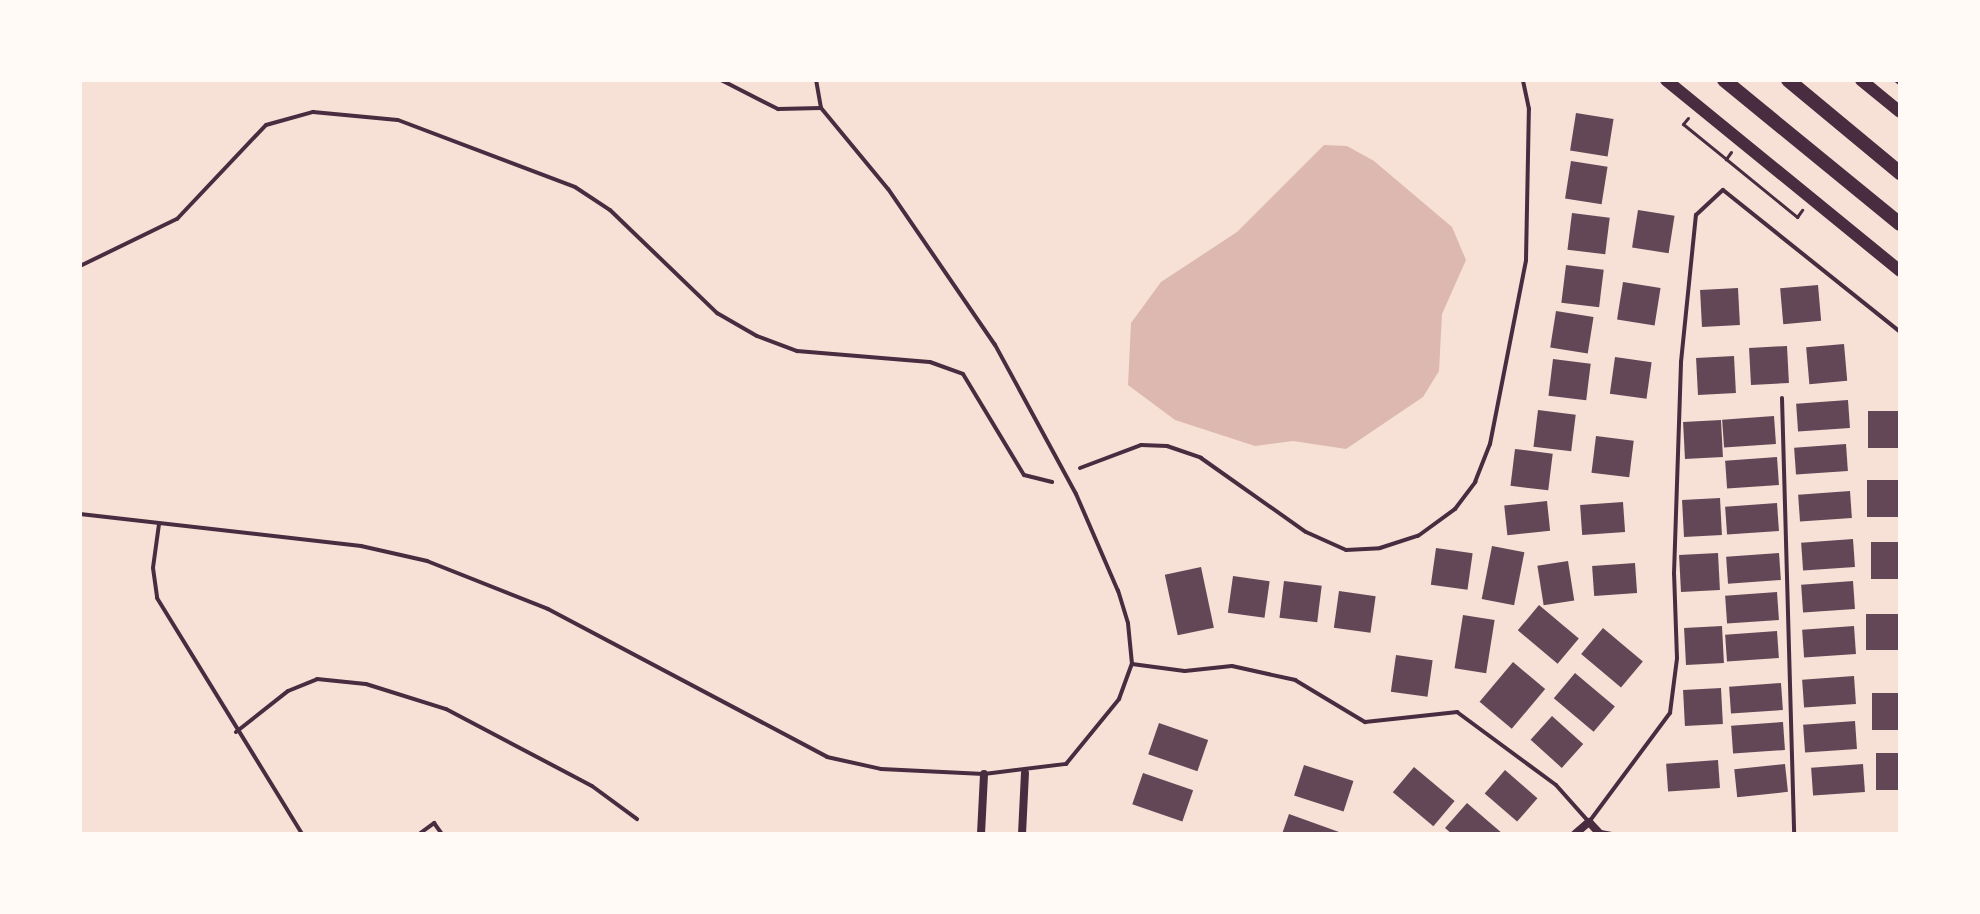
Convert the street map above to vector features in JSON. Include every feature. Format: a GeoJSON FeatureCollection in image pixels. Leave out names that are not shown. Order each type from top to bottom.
{"type":"FeatureCollection","features":[{"type":"Feature","properties":{"kind":"highway"},"geometry":{"type":"LineString","coordinates":[[1724,80],[1900,224]]}},
{"type":"Feature","properties":{"kind":"highway"},"geometry":{"type":"LineString","coordinates":[[1788,80],[1900,173]]}},
{"type":"Feature","properties":{"kind":"main road"},"geometry":{"type":"LineString","coordinates":[[1666,80],[1900,271]]}},
{"type":"Feature","properties":{"kind":"main road"},"geometry":{"type":"LineString","coordinates":[[1861,80],[1900,112]]}},
{"type":"Feature","properties":{"kind":"main road"},"geometry":{"type":"LineString","coordinates":[[1874,250],[1900,260]]}},
{"type":"Feature","properties":{"kind":"street"},"geometry":{"type":"LineString","coordinates":[[1022,834],[1025,773]]}},
{"type":"Feature","properties":{"kind":"street"},"geometry":{"type":"LineString","coordinates":[[981,834],[984,774]]}},
{"type":"Feature","properties":{"kind":"street"},"geometry":{"type":"LineString","coordinates":[[1575,834],[1589,822],[1600,833]]}},
{"type":"Feature","properties":{"kind":"lane"},"geometry":{"type":"LineString","coordinates":[[721,80],[778,109],[821,108]]}},
{"type":"Feature","properties":{"kind":"lane"},"geometry":{"type":"LineString","coordinates":[[80,514],[361,546],[427,561],[548,609],[827,757],[881,769],[984,774],[1025,773],[1066,764],[1099,730],[1119,699],[1132,664],[1128,623],[1101,546],[995,345],[888,189],[821,108],[816,80]]}},
{"type":"Feature","properties":{"kind":"lane"},"geometry":{"type":"LineString","coordinates":[[1080,468],[1141,445],[1167,446],[1201,458],[1306,532],[1346,550],[1380,548],[1418,536],[1455,509],[1475,482],[1490,444],[1526,260],[1529,109],[1523,80]]}},
{"type":"Feature","properties":{"kind":"lane"},"geometry":{"type":"LineString","coordinates":[[80,266],[177,219],[266,125],[313,112],[398,120],[575,187],[610,210],[717,313],[757,336],[797,351],[930,362],[963,374],[1024,475],[1052,482]]}},
{"type":"Feature","properties":{"kind":"lane"},"geometry":{"type":"LineString","coordinates":[[1132,664],[1185,671],[1232,666],[1295,680],[1365,722],[1457,712],[1556,785],[1589,822],[1670,713],[1677,658],[1674,574],[1681,362],[1696,215],[1723,190],[1900,332]]}},
{"type":"Feature","properties":{"kind":"lane"},"geometry":{"type":"LineString","coordinates":[[1782,398],[1794,834]]}},
{"type":"Feature","properties":{"kind":"lane"},"geometry":{"type":"LineString","coordinates":[[159,524],[153,568],[157,598],[236,732],[302,834]]}},
{"type":"Feature","properties":{"kind":"lane"},"geometry":{"type":"LineString","coordinates":[[236,732],[288,691],[317,679],[366,684],[446,709],[592,786],[637,819]]}},
{"type":"Feature","properties":{"kind":"lane"},"geometry":{"type":"LineString","coordinates":[[419,834],[434,823],[442,834]]}},
{"type":"Feature","properties":{"kind":"lane"},"geometry":{"type":"LineString","coordinates":[[1600,833],[1612,834]]}},
{"type":"Feature","properties":{"kind":"path"},"geometry":{"type":"LineString","coordinates":[[1895,80],[1900,84]]}},
{"type":"Feature","properties":{"kind":"path"},"geometry":{"type":"LineString","coordinates":[[1683,124],[1726,159]]}},
{"type":"Feature","properties":{"kind":"shaded area"},"geometry":{"type":"Polygon","coordinates":[[[1324,145],[1347,146],[1374,161],[1452,227],[1466,260],[1442,314],[1439,371],[1423,397],[1346,449],[1293,441],[1255,446],[1175,420],[1128,385],[1131,323],[1161,282],[1237,232],[1324,145]]]}},
{"type":"Feature","properties":{"kind":"building"},"geometry":{"type":"Polygon","coordinates":[[[1576,113],[1614,119],[1608,156],[1570,151],[1576,113]]]}},
{"type":"Feature","properties":{"kind":"building"},"geometry":{"type":"Polygon","coordinates":[[[1571,161],[1608,167],[1602,204],[1565,199],[1571,161]]]}},
{"type":"Feature","properties":{"kind":"building"},"geometry":{"type":"Polygon","coordinates":[[[1638,210],[1675,216],[1669,253],[1632,248],[1638,210]]]}},
{"type":"Feature","properties":{"kind":"building"},"geometry":{"type":"Polygon","coordinates":[[[1572,213],[1610,218],[1605,254],[1567,250],[1572,213]]]}},
{"type":"Feature","properties":{"kind":"building"},"geometry":{"type":"Polygon","coordinates":[[[1566,265],[1604,270],[1599,307],[1561,303],[1566,265]]]}},
{"type":"Feature","properties":{"kind":"building"},"geometry":{"type":"Polygon","coordinates":[[[1623,282],[1661,288],[1655,325],[1617,320],[1623,282]]]}},
{"type":"Feature","properties":{"kind":"building"},"geometry":{"type":"Polygon","coordinates":[[[1818,285],[1821,321],[1783,324],[1780,288],[1818,285]]]}},
{"type":"Feature","properties":{"kind":"building"},"geometry":{"type":"Polygon","coordinates":[[[1738,288],[1740,325],[1702,327],[1700,290],[1738,288]]]}},
{"type":"Feature","properties":{"kind":"building"},"geometry":{"type":"Polygon","coordinates":[[[1556,311],[1594,317],[1588,353],[1550,348],[1556,311]]]}},
{"type":"Feature","properties":{"kind":"building"},"geometry":{"type":"Polygon","coordinates":[[[1844,344],[1847,381],[1809,384],[1806,347],[1844,344]]]}},
{"type":"Feature","properties":{"kind":"building"},"geometry":{"type":"Polygon","coordinates":[[[1787,346],[1789,383],[1751,385],[1749,348],[1787,346]]]}},
{"type":"Feature","properties":{"kind":"building"},"geometry":{"type":"Polygon","coordinates":[[[1734,356],[1736,393],[1698,395],[1696,358],[1734,356]]]}},
{"type":"Feature","properties":{"kind":"building"},"geometry":{"type":"Polygon","coordinates":[[[1615,357],[1652,362],[1646,399],[1610,394],[1615,357]]]}},
{"type":"Feature","properties":{"kind":"building"},"geometry":{"type":"Polygon","coordinates":[[[1553,359],[1591,364],[1586,400],[1548,396],[1553,359]]]}},
{"type":"Feature","properties":{"kind":"building"},"geometry":{"type":"Polygon","coordinates":[[[1848,400],[1850,428],[1798,432],[1796,404],[1848,400]]]}},
{"type":"Feature","properties":{"kind":"building"},"geometry":{"type":"Polygon","coordinates":[[[1538,410],[1576,415],[1571,451],[1533,447],[1538,410]]]}},
{"type":"Feature","properties":{"kind":"building"},"geometry":{"type":"Polygon","coordinates":[[[1868,411],[1900,411],[1900,448],[1868,448],[1868,411]]]}},
{"type":"Feature","properties":{"kind":"building"},"geometry":{"type":"Polygon","coordinates":[[[1774,416],[1776,444],[1724,448],[1722,420],[1774,416]]]}},
{"type":"Feature","properties":{"kind":"building"},"geometry":{"type":"Polygon","coordinates":[[[1721,420],[1723,457],[1685,459],[1683,422],[1721,420]]]}},
{"type":"Feature","properties":{"kind":"building"},"geometry":{"type":"Polygon","coordinates":[[[1596,436],[1634,441],[1629,477],[1591,473],[1596,436]]]}},
{"type":"Feature","properties":{"kind":"building"},"geometry":{"type":"Polygon","coordinates":[[[1846,444],[1848,471],[1796,475],[1794,448],[1846,444]]]}},
{"type":"Feature","properties":{"kind":"building"},"geometry":{"type":"Polygon","coordinates":[[[1515,449],[1553,454],[1548,490],[1510,486],[1515,449]]]}},
{"type":"Feature","properties":{"kind":"building"},"geometry":{"type":"Polygon","coordinates":[[[1777,457],[1779,485],[1727,489],[1725,461],[1777,457]]]}},
{"type":"Feature","properties":{"kind":"building"},"geometry":{"type":"Polygon","coordinates":[[[1867,480],[1900,480],[1900,517],[1867,517],[1867,480]]]}},
{"type":"Feature","properties":{"kind":"building"},"geometry":{"type":"Polygon","coordinates":[[[1850,491],[1852,518],[1800,522],[1798,495],[1850,491]]]}},
{"type":"Feature","properties":{"kind":"building"},"geometry":{"type":"Polygon","coordinates":[[[1720,498],[1722,535],[1684,537],[1682,500],[1720,498]]]}},
{"type":"Feature","properties":{"kind":"building"},"geometry":{"type":"Polygon","coordinates":[[[1547,501],[1550,531],[1507,535],[1504,505],[1547,501]]]}},
{"type":"Feature","properties":{"kind":"building"},"geometry":{"type":"Polygon","coordinates":[[[1623,502],[1625,532],[1582,535],[1580,505],[1623,502]]]}},
{"type":"Feature","properties":{"kind":"building"},"geometry":{"type":"Polygon","coordinates":[[[1777,503],[1779,531],[1727,535],[1725,507],[1777,503]]]}},
{"type":"Feature","properties":{"kind":"building"},"geometry":{"type":"Polygon","coordinates":[[[1853,539],[1855,567],[1803,571],[1801,543],[1853,539]]]}},
{"type":"Feature","properties":{"kind":"building"},"geometry":{"type":"Polygon","coordinates":[[[1871,542],[1900,542],[1900,579],[1871,579],[1871,542]]]}},
{"type":"Feature","properties":{"kind":"building"},"geometry":{"type":"Polygon","coordinates":[[[1492,546],[1524,552],[1514,605],[1482,599],[1492,546]]]}},
{"type":"Feature","properties":{"kind":"building"},"geometry":{"type":"Polygon","coordinates":[[[1436,548],[1473,553],[1467,590],[1431,585],[1436,548]]]}},
{"type":"Feature","properties":{"kind":"building"},"geometry":{"type":"Polygon","coordinates":[[[1718,553],[1720,590],[1681,592],[1679,555],[1718,553]]]}},
{"type":"Feature","properties":{"kind":"building"},"geometry":{"type":"Polygon","coordinates":[[[1779,553],[1781,580],[1728,584],[1726,557],[1779,553]]]}},
{"type":"Feature","properties":{"kind":"building"},"geometry":{"type":"Polygon","coordinates":[[[1568,561],[1574,601],[1544,605],[1537,566],[1568,561]]]}},
{"type":"Feature","properties":{"kind":"building"},"geometry":{"type":"Polygon","coordinates":[[[1635,563],[1637,593],[1594,596],[1592,566],[1635,563]]]}},
{"type":"Feature","properties":{"kind":"building"},"geometry":{"type":"Polygon","coordinates":[[[1201,567],[1214,628],[1178,635],[1165,575],[1201,567]]]}},
{"type":"Feature","properties":{"kind":"building"},"geometry":{"type":"Polygon","coordinates":[[[1233,576],[1270,581],[1264,618],[1228,613],[1233,576]]]}},
{"type":"Feature","properties":{"kind":"building"},"geometry":{"type":"Polygon","coordinates":[[[1284,581],[1322,586],[1317,622],[1279,618],[1284,581]]]}},
{"type":"Feature","properties":{"kind":"building"},"geometry":{"type":"Polygon","coordinates":[[[1853,581],[1855,609],[1803,613],[1801,585],[1853,581]]]}},
{"type":"Feature","properties":{"kind":"building"},"geometry":{"type":"Polygon","coordinates":[[[1339,591],[1376,596],[1370,633],[1334,628],[1339,591]]]}},
{"type":"Feature","properties":{"kind":"building"},"geometry":{"type":"Polygon","coordinates":[[[1777,592],[1779,620],[1727,624],[1725,596],[1777,592]]]}},
{"type":"Feature","properties":{"kind":"building"},"geometry":{"type":"Polygon","coordinates":[[[1539,605],[1579,638],[1558,664],[1518,630],[1539,605]]]}},
{"type":"Feature","properties":{"kind":"building"},"geometry":{"type":"Polygon","coordinates":[[[1866,614],[1900,614],[1900,650],[1866,650],[1866,614]]]}},
{"type":"Feature","properties":{"kind":"building"},"geometry":{"type":"Polygon","coordinates":[[[1463,615],[1495,620],[1486,673],[1455,668],[1463,615]]]}},
{"type":"Feature","properties":{"kind":"building"},"geometry":{"type":"Polygon","coordinates":[[[1722,626],[1724,663],[1686,665],[1684,628],[1722,626]]]}},
{"type":"Feature","properties":{"kind":"building"},"geometry":{"type":"Polygon","coordinates":[[[1854,626],[1856,654],[1804,658],[1802,630],[1854,626]]]}},
{"type":"Feature","properties":{"kind":"building"},"geometry":{"type":"Polygon","coordinates":[[[1603,628],[1643,661],[1621,687],[1581,654],[1603,628]]]}},
{"type":"Feature","properties":{"kind":"building"},"geometry":{"type":"Polygon","coordinates":[[[1777,631],[1779,658],[1727,662],[1725,635],[1777,631]]]}},
{"type":"Feature","properties":{"kind":"building"},"geometry":{"type":"Polygon","coordinates":[[[1396,655],[1433,660],[1427,697],[1391,692],[1396,655]]]}},
{"type":"Feature","properties":{"kind":"building"},"geometry":{"type":"Polygon","coordinates":[[[1513,662],[1545,689],[1512,729],[1480,702],[1513,662]]]}},
{"type":"Feature","properties":{"kind":"building"},"geometry":{"type":"Polygon","coordinates":[[[1575,673],[1615,706],[1594,732],[1554,698],[1575,673]]]}},
{"type":"Feature","properties":{"kind":"building"},"geometry":{"type":"Polygon","coordinates":[[[1854,676],[1856,704],[1804,708],[1802,680],[1854,676]]]}},
{"type":"Feature","properties":{"kind":"building"},"geometry":{"type":"Polygon","coordinates":[[[1781,683],[1783,710],[1731,714],[1729,687],[1781,683]]]}},
{"type":"Feature","properties":{"kind":"building"},"geometry":{"type":"Polygon","coordinates":[[[1721,688],[1723,724],[1685,726],[1683,690],[1721,688]]]}},
{"type":"Feature","properties":{"kind":"building"},"geometry":{"type":"Polygon","coordinates":[[[1872,693],[1900,693],[1900,730],[1872,730],[1872,693]]]}},
{"type":"Feature","properties":{"kind":"building"},"geometry":{"type":"Polygon","coordinates":[[[1552,716],[1583,744],[1562,768],[1531,740],[1552,716]]]}},
{"type":"Feature","properties":{"kind":"building"},"geometry":{"type":"Polygon","coordinates":[[[1855,721],[1857,749],[1805,753],[1803,725],[1855,721]]]}},
{"type":"Feature","properties":{"kind":"building"},"geometry":{"type":"Polygon","coordinates":[[[1783,722],[1785,750],[1733,754],[1731,726],[1783,722]]]}},
{"type":"Feature","properties":{"kind":"building"},"geometry":{"type":"Polygon","coordinates":[[[1159,723],[1208,740],[1197,771],[1148,754],[1159,723]]]}},
{"type":"Feature","properties":{"kind":"building"},"geometry":{"type":"Polygon","coordinates":[[[1876,753],[1900,753],[1900,790],[1876,790],[1876,753]]]}},
{"type":"Feature","properties":{"kind":"building"},"geometry":{"type":"Polygon","coordinates":[[[1718,760],[1720,788],[1668,792],[1666,764],[1718,760]]]}},
{"type":"Feature","properties":{"kind":"building"},"geometry":{"type":"Polygon","coordinates":[[[1785,764],[1788,792],[1737,797],[1734,769],[1785,764]]]}},
{"type":"Feature","properties":{"kind":"building"},"geometry":{"type":"Polygon","coordinates":[[[1863,764],[1865,792],[1813,796],[1811,768],[1863,764]]]}},
{"type":"Feature","properties":{"kind":"building"},"geometry":{"type":"Polygon","coordinates":[[[1304,765],[1353,781],[1344,812],[1294,795],[1304,765]]]}},
{"type":"Feature","properties":{"kind":"building"},"geometry":{"type":"Polygon","coordinates":[[[1414,767],[1455,801],[1433,826],[1393,792],[1414,767]]]}},
{"type":"Feature","properties":{"kind":"building"},"geometry":{"type":"Polygon","coordinates":[[[1505,770],[1537,798],[1517,822],[1485,793],[1505,770]]]}},
{"type":"Feature","properties":{"kind":"building"},"geometry":{"type":"Polygon","coordinates":[[[1143,773],[1193,790],[1182,821],[1132,804],[1143,773]]]}},
{"type":"Feature","properties":{"kind":"building"},"geometry":{"type":"Polygon","coordinates":[[[1467,803],[1503,834],[1452,834],[1445,828],[1467,803]]]}},
{"type":"Feature","properties":{"kind":"building"},"geometry":{"type":"Polygon","coordinates":[[[1289,814],[1339,832],[1282,834],[1289,814]]]}}]}
